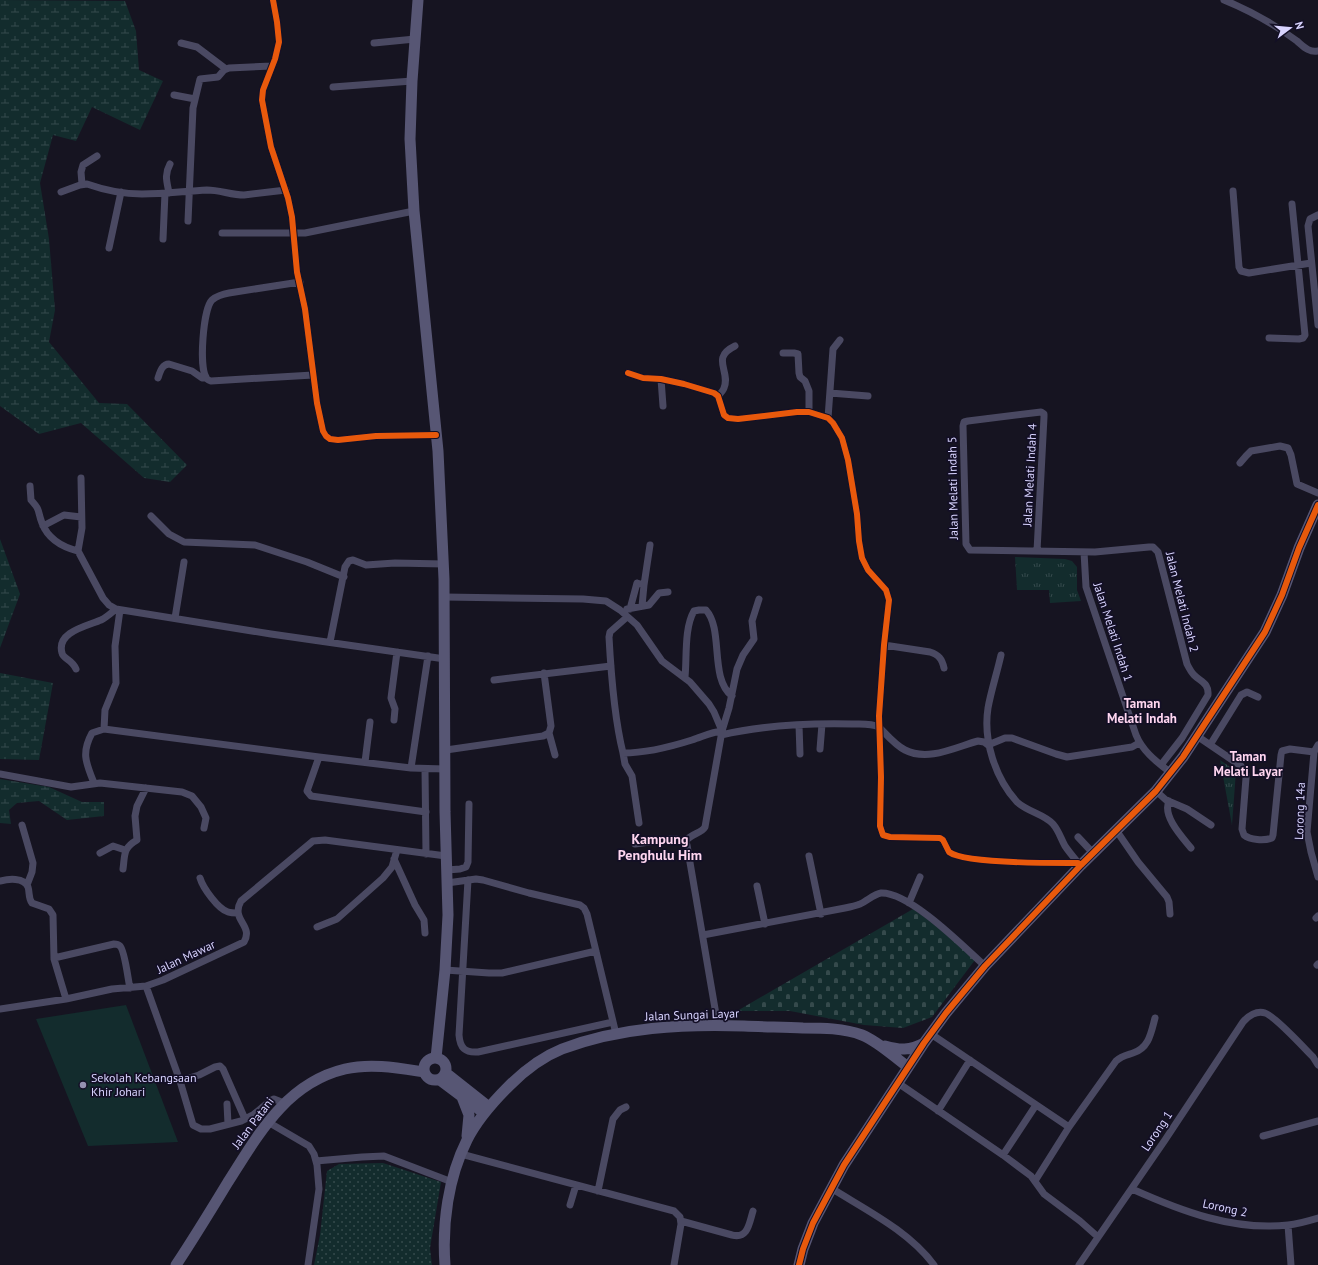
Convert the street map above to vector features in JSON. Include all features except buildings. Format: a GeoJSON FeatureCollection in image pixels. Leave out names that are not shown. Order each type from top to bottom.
{"type":"FeatureCollection","features":[{"type":"Feature","properties":{"kind":"main road"},"geometry":{"type":"LineString","coordinates":[[418,0],[412,81],[410,139],[414,212],[436,435],[444,564],[445,769],[448,915],[445,970],[436,1058]]}},
{"type":"Feature","properties":{"kind":"main road"},"geometry":{"type":"LineString","coordinates":[[799,1265],[803,1249],[813,1223],[831,1188],[844,1165],[924,1043],[985,966],[1079,864],[1093,853],[1156,791],[1171,773],[1197,736],[1265,632],[1282,595],[1299,548],[1318,505]]}},
{"type":"Feature","properties":{"kind":"main road","name":"Jalan Sungai Layar"},"geometry":{"type":"LineString","coordinates":[[445,1265],[446,1217],[452,1182],[467,1140],[487,1110],[503,1092],[529,1068],[561,1050],[616,1034],[660,1027],[718,1026],[813,1028],[846,1031],[861,1035],[880,1045],[908,1067]]}},
{"type":"Feature","properties":{"kind":"main road"},"geometry":{"type":"LineString","coordinates":[[880,1045],[894,1049],[909,1049],[924,1043]]}},
{"type":"Feature","properties":{"kind":"main road"},"geometry":{"type":"LineString","coordinates":[[431,1058],[436,1058],[445,1063],[446,1067],[443,1076],[432,1080],[427,1077],[424,1072],[424,1067],[427,1061],[431,1058]]}},
{"type":"Feature","properties":{"kind":"main road","name":"Jalan Patani"},"geometry":{"type":"LineString","coordinates":[[176,1265],[268,1122],[284,1103],[310,1084],[344,1069],[358,1067],[382,1067],[424,1072]]}},
{"type":"Feature","properties":{"kind":"main road"},"geometry":{"type":"LineString","coordinates":[[443,1076],[487,1110]]}},
{"type":"Feature","properties":{"kind":"main road"},"geometry":{"type":"LineString","coordinates":[[466,1094],[503,1092]]}},
{"type":"Feature","properties":{"kind":"main road"},"geometry":{"type":"LineString","coordinates":[[466,1094],[469,1115],[467,1140]]}},
{"type":"Feature","properties":{"kind":"street"},"geometry":{"type":"LineString","coordinates":[[273,0],[279,42],[278,51],[263,90],[262,100],[271,147],[286,190],[292,217],[296,264],[321,423],[326,436],[330,439],[338,440],[376,436],[436,435]]}},
{"type":"Feature","properties":{"kind":"street"},"geometry":{"type":"LineString","coordinates":[[1224,0],[1235,2],[1274,24],[1310,51],[1318,51]]}},
{"type":"Feature","properties":{"kind":"street"},"geometry":{"type":"LineString","coordinates":[[374,43],[415,39]]}},
{"type":"Feature","properties":{"kind":"street"},"geometry":{"type":"LineString","coordinates":[[181,43],[197,47],[226,69]]}},
{"type":"Feature","properties":{"kind":"street"},"geometry":{"type":"LineString","coordinates":[[188,221],[192,108],[200,79],[218,77],[226,69],[272,66]]}},
{"type":"Feature","properties":{"kind":"street"},"geometry":{"type":"LineString","coordinates":[[333,87],[412,81]]}},
{"type":"Feature","properties":{"kind":"street"},"geometry":{"type":"LineString","coordinates":[[174,95],[195,99]]}},
{"type":"Feature","properties":{"kind":"street"},"geometry":{"type":"LineString","coordinates":[[82,184],[81,172],[83,165],[88,160],[98,156]]}},
{"type":"Feature","properties":{"kind":"street"},"geometry":{"type":"LineString","coordinates":[[163,239],[167,193],[166,171],[170,164]]}},
{"type":"Feature","properties":{"kind":"street"},"geometry":{"type":"LineString","coordinates":[[61,192],[82,184],[121,192],[140,194],[215,190],[244,195],[286,190]]}},
{"type":"Feature","properties":{"kind":"street"},"geometry":{"type":"LineString","coordinates":[[1233,191],[1239,266],[1241,271],[1244,273],[1249,273],[1311,264]]}},
{"type":"Feature","properties":{"kind":"street"},"geometry":{"type":"LineString","coordinates":[[109,248],[121,192]]}},
{"type":"Feature","properties":{"kind":"street"},"geometry":{"type":"LineString","coordinates":[[1269,338],[1299,339],[1303,338],[1305,335],[1292,204]]}},
{"type":"Feature","properties":{"kind":"street"},"geometry":{"type":"LineString","coordinates":[[222,233],[294,234],[320,231],[353,223],[414,212]]}},
{"type":"Feature","properties":{"kind":"street"},"geometry":{"type":"LineString","coordinates":[[1318,215],[1310,219],[1308,226],[1318,326]]}},
{"type":"Feature","properties":{"kind":"street"},"geometry":{"type":"LineString","coordinates":[[206,378],[202,364],[204,328],[207,311],[211,301],[220,295],[229,293],[300,282]]}},
{"type":"Feature","properties":{"kind":"street"},"geometry":{"type":"LineString","coordinates":[[1302,302],[1315,300]]}},
{"type":"Feature","properties":{"kind":"street"},"geometry":{"type":"LineString","coordinates":[[1303,320],[1317,318]]}},
{"type":"Feature","properties":{"kind":"street"},"geometry":{"type":"LineString","coordinates":[[828,418],[833,349],[840,340]]}},
{"type":"Feature","properties":{"kind":"street"},"geometry":{"type":"LineString","coordinates":[[718,396],[724,388],[725,382],[722,359],[724,354],[735,346]]}},
{"type":"Feature","properties":{"kind":"street"},"geometry":{"type":"LineString","coordinates":[[783,353],[798,354],[800,377],[805,382],[809,391],[809,412]]}},
{"type":"Feature","properties":{"kind":"street"},"geometry":{"type":"LineString","coordinates":[[158,378],[162,367],[166,364],[192,371],[202,378],[211,380],[313,375]]}},
{"type":"Feature","properties":{"kind":"street"},"geometry":{"type":"LineString","coordinates":[[628,373],[643,378],[661,379],[684,384],[714,393],[718,396],[724,415],[732,419],[809,412],[828,418],[838,430],[845,446],[857,514],[862,558],[868,570],[882,584],[888,594],[889,606],[884,645],[879,727],[881,777],[880,826],[883,835],[890,837],[940,838],[943,840],[949,852],[959,857],[1011,862],[1079,864]]}},
{"type":"Feature","properties":{"kind":"street"},"geometry":{"type":"LineString","coordinates":[[661,379],[663,406]]}},
{"type":"Feature","properties":{"kind":"street"},"geometry":{"type":"LineString","coordinates":[[830,393],[868,396]]}},
{"type":"Feature","properties":{"kind":"street","name":"Jalan Melati Indah 4"},"geometry":{"type":"LineString","coordinates":[[963,426],[964,422],[968,421],[1041,412],[1044,414],[1036,551]]}},
{"type":"Feature","properties":{"kind":"street","name":"Jalan Melati Indah 5"},"geometry":{"type":"LineString","coordinates":[[963,426],[966,544],[968,548],[970,550],[1036,551]]}},
{"type":"Feature","properties":{"kind":"street"},"geometry":{"type":"LineString","coordinates":[[1240,463],[1251,451],[1280,446],[1288,448],[1291,455],[1297,484],[1318,493]]}},
{"type":"Feature","properties":{"kind":"street"},"geometry":{"type":"LineString","coordinates":[[81,478],[81,518],[78,551],[103,598],[109,605],[118,609],[445,659]]}},
{"type":"Feature","properties":{"kind":"street"},"geometry":{"type":"LineString","coordinates":[[30,486],[31,500],[38,508],[44,526],[52,539],[68,549],[78,551]]}},
{"type":"Feature","properties":{"kind":"street"},"geometry":{"type":"LineString","coordinates":[[44,526],[64,516],[81,518]]}},
{"type":"Feature","properties":{"kind":"street"},"geometry":{"type":"LineString","coordinates":[[151,516],[169,534],[184,542],[254,545],[344,572]]}},
{"type":"Feature","properties":{"kind":"street"},"geometry":{"type":"LineString","coordinates":[[642,606],[650,545]]}},
{"type":"Feature","properties":{"kind":"street","name":"Jalan Melati Indah 2"},"geometry":{"type":"LineString","coordinates":[[1084,552],[1107,552],[1153,547],[1156,549],[1160,555],[1187,664],[1195,676],[1207,685],[1208,695],[1182,738],[1161,765]]}},
{"type":"Feature","properties":{"kind":"street"},"geometry":{"type":"LineString","coordinates":[[1036,551],[1084,552]]}},
{"type":"Feature","properties":{"kind":"street","name":"Jalan Melati Indah 1"},"geometry":{"type":"LineString","coordinates":[[1084,552],[1087,592],[1139,743],[1147,753],[1171,773]]}},
{"type":"Feature","properties":{"kind":"street"},"geometry":{"type":"LineString","coordinates":[[330,642],[347,563],[353,560],[366,565],[396,563],[444,564]]}},
{"type":"Feature","properties":{"kind":"street"},"geometry":{"type":"LineString","coordinates":[[175,618],[184,562]]}},
{"type":"Feature","properties":{"kind":"street"},"geometry":{"type":"LineString","coordinates":[[630,609],[636,584],[644,585]]}},
{"type":"Feature","properties":{"kind":"street"},"geometry":{"type":"LineString","coordinates":[[620,610],[652,604],[659,593],[668,592]]}},
{"type":"Feature","properties":{"kind":"street"},"geometry":{"type":"LineString","coordinates":[[444,597],[606,601],[620,610],[643,632],[662,661],[695,687],[709,704],[722,733]]}},
{"type":"Feature","properties":{"kind":"street"},"geometry":{"type":"LineString","coordinates":[[685,842],[691,835],[702,831],[705,826],[722,733],[732,696],[738,665],[747,648],[754,639],[752,622],[759,599]]}},
{"type":"Feature","properties":{"kind":"street"},"geometry":{"type":"LineString","coordinates":[[76,669],[72,661],[62,654],[64,640],[73,631],[100,620],[118,609]]}},
{"type":"Feature","properties":{"kind":"street"},"geometry":{"type":"LineString","coordinates":[[104,729],[105,710],[116,683],[118,609]]}},
{"type":"Feature","properties":{"kind":"street"},"geometry":{"type":"LineString","coordinates":[[684,677],[687,662],[687,638],[690,617],[694,611],[706,610],[711,615],[714,628],[720,673],[726,688],[732,696]]}},
{"type":"Feature","properties":{"kind":"street"},"geometry":{"type":"LineString","coordinates":[[627,617],[610,632],[610,666],[622,753],[625,764],[632,776],[639,823]]}},
{"type":"Feature","properties":{"kind":"street"},"geometry":{"type":"LineString","coordinates":[[884,645],[936,654],[943,662],[944,668]]}},
{"type":"Feature","properties":{"kind":"street"},"geometry":{"type":"LineString","coordinates":[[394,720],[395,709],[391,698],[397,652]]}},
{"type":"Feature","properties":{"kind":"street"},"geometry":{"type":"LineString","coordinates":[[1001,655],[988,710],[988,745],[1000,777],[1010,793],[1018,803],[1049,820],[1079,864]]}},
{"type":"Feature","properties":{"kind":"street"},"geometry":{"type":"LineString","coordinates":[[411,768],[428,656]]}},
{"type":"Feature","properties":{"kind":"street"},"geometry":{"type":"LineString","coordinates":[[494,680],[610,666]]}},
{"type":"Feature","properties":{"kind":"street"},"geometry":{"type":"LineString","coordinates":[[544,673],[551,726],[549,733],[555,754]]}},
{"type":"Feature","properties":{"kind":"street"},"geometry":{"type":"LineString","coordinates":[[1210,745],[1240,695],[1247,692],[1258,697]]}},
{"type":"Feature","properties":{"kind":"street"},"geometry":{"type":"LineString","coordinates":[[365,762],[370,722]]}},
{"type":"Feature","properties":{"kind":"street"},"geometry":{"type":"LineString","coordinates":[[622,753],[639,753],[660,749],[690,741],[714,732],[722,733],[769,727],[822,724],[869,724],[879,727],[904,749],[912,753],[923,755],[936,753],[978,741],[984,742],[988,745]]}},
{"type":"Feature","properties":{"kind":"street"},"geometry":{"type":"LineString","coordinates":[[820,749],[822,724]]}},
{"type":"Feature","properties":{"kind":"street"},"geometry":{"type":"LineString","coordinates":[[799,725],[800,754]]}},
{"type":"Feature","properties":{"kind":"street"},"geometry":{"type":"LineString","coordinates":[[94,783],[86,760],[87,742],[92,733],[104,729],[411,768],[445,769]]}},
{"type":"Feature","properties":{"kind":"street"},"geometry":{"type":"LineString","coordinates":[[446,750],[543,736],[549,733]]}},
{"type":"Feature","properties":{"kind":"street"},"geometry":{"type":"LineString","coordinates":[[1197,736],[1241,766],[1246,774],[1242,829],[1244,835],[1249,838],[1267,839],[1272,838],[1274,833],[1282,751],[1290,749],[1314,752]]}},
{"type":"Feature","properties":{"kind":"street"},"geometry":{"type":"LineString","coordinates":[[988,745],[1005,738],[1012,738],[1067,757],[1132,747],[1139,743]]}},
{"type":"Feature","properties":{"kind":"street","name":"Lorong 14a"},"geometry":{"type":"LineString","coordinates":[[1318,745],[1314,752],[1308,832],[1311,852],[1318,877]]}},
{"type":"Feature","properties":{"kind":"street"},"geometry":{"type":"LineString","coordinates":[[319,757],[307,791],[311,796],[426,812]]}},
{"type":"Feature","properties":{"kind":"street"},"geometry":{"type":"LineString","coordinates":[[425,768],[426,854]]}},
{"type":"Feature","properties":{"kind":"street"},"geometry":{"type":"LineString","coordinates":[[0,774],[71,787],[94,783],[182,792],[192,796],[201,807],[206,818],[204,828]]}},
{"type":"Feature","properties":{"kind":"street"},"geometry":{"type":"LineString","coordinates":[[123,870],[125,850],[137,840],[135,816],[137,806],[146,788]]}},
{"type":"Feature","properties":{"kind":"street"},"geometry":{"type":"LineString","coordinates":[[1156,791],[1169,801],[1187,809],[1211,825]]}},
{"type":"Feature","properties":{"kind":"street"},"geometry":{"type":"LineString","coordinates":[[1169,801],[1166,806],[1168,814],[1179,833],[1192,848]]}},
{"type":"Feature","properties":{"kind":"street"},"geometry":{"type":"LineString","coordinates":[[447,870],[460,870],[466,867],[468,862],[469,804]]}},
{"type":"Feature","properties":{"kind":"street"},"geometry":{"type":"LineString","coordinates":[[22,825],[33,863],[32,872],[27,886],[29,898],[32,903],[49,909],[53,915],[54,958],[66,999]]}},
{"type":"Feature","properties":{"kind":"street"},"geometry":{"type":"LineString","coordinates":[[1116,830],[1138,862],[1167,897],[1170,914]]}},
{"type":"Feature","properties":{"kind":"street"},"geometry":{"type":"LineString","coordinates":[[1078,837],[1093,853]]}},
{"type":"Feature","properties":{"kind":"street"},"geometry":{"type":"LineString","coordinates":[[635,844],[671,839],[677,839],[685,842]]}},
{"type":"Feature","properties":{"kind":"street"},"geometry":{"type":"LineString","coordinates":[[200,878],[205,889],[224,910],[229,913],[238,913],[238,908],[241,901],[313,841],[325,840],[446,856]]}},
{"type":"Feature","properties":{"kind":"street"},"geometry":{"type":"LineString","coordinates":[[685,842],[688,851],[718,1026]]}},
{"type":"Feature","properties":{"kind":"street"},"geometry":{"type":"LineString","coordinates":[[100,853],[114,846],[125,850]]}},
{"type":"Feature","properties":{"kind":"street"},"geometry":{"type":"LineString","coordinates":[[316,927],[336,919],[384,878],[391,869],[397,850]]}},
{"type":"Feature","properties":{"kind":"street"},"geometry":{"type":"LineString","coordinates":[[810,856],[821,914]]}},
{"type":"Feature","properties":{"kind":"street"},"geometry":{"type":"LineString","coordinates":[[394,859],[424,920],[425,933]]}},
{"type":"Feature","properties":{"kind":"street"},"geometry":{"type":"LineString","coordinates":[[909,903],[920,877]]}},
{"type":"Feature","properties":{"kind":"street"},"geometry":{"type":"LineString","coordinates":[[0,881],[16,880],[23,882],[27,886]]}},
{"type":"Feature","properties":{"kind":"street"},"geometry":{"type":"LineString","coordinates":[[468,880],[460,1042],[462,1048],[470,1052],[485,1051],[613,1022]]}},
{"type":"Feature","properties":{"kind":"street"},"geometry":{"type":"LineString","coordinates":[[447,883],[468,880],[483,880],[580,905],[586,911],[616,1034]]}},
{"type":"Feature","properties":{"kind":"street"},"geometry":{"type":"LineString","coordinates":[[757,886],[765,924]]}},
{"type":"Feature","properties":{"kind":"street"},"geometry":{"type":"LineString","coordinates":[[703,936],[856,906],[880,893],[894,895],[909,903],[943,928],[985,966]]}},
{"type":"Feature","properties":{"kind":"street","name":"Jalan Mawar"},"geometry":{"type":"LineString","coordinates":[[0,1009],[66,999],[112,989],[146,986],[163,980],[244,942],[247,937],[247,931],[238,913]]}},
{"type":"Feature","properties":{"kind":"street"},"geometry":{"type":"LineString","coordinates":[[54,958],[114,944],[119,945],[125,960],[130,988]]}},
{"type":"Feature","properties":{"kind":"street"},"geometry":{"type":"LineString","coordinates":[[445,970],[502,973],[596,951]]}},
{"type":"Feature","properties":{"kind":"street"},"geometry":{"type":"LineString","coordinates":[[146,986],[180,1081],[193,1125],[197,1128],[205,1130],[245,1119],[253,1115],[274,1099],[284,1103]]}},
{"type":"Feature","properties":{"kind":"street","name":"Lorong 1"},"geometry":{"type":"LineString","coordinates":[[1079,1265],[1132,1189],[1243,1022],[1249,1016],[1256,1013],[1266,1013],[1272,1017],[1313,1057],[1318,1065]]}},
{"type":"Feature","properties":{"kind":"street"},"geometry":{"type":"LineString","coordinates":[[1035,1180],[1069,1127],[1116,1061],[1122,1056],[1138,1051],[1146,1044],[1151,1033],[1154,1018]]}},
{"type":"Feature","properties":{"kind":"street"},"geometry":{"type":"LineString","coordinates":[[931,1034],[1069,1127]]}},
{"type":"Feature","properties":{"kind":"street"},"geometry":{"type":"LineString","coordinates":[[938,1111],[970,1060]]}},
{"type":"Feature","properties":{"kind":"street"},"geometry":{"type":"LineString","coordinates":[[180,1081],[199,1076],[215,1067],[220,1066],[245,1119]]}},
{"type":"Feature","properties":{"kind":"street"},"geometry":{"type":"LineString","coordinates":[[898,1083],[1032,1176],[1044,1194],[1080,1221],[1098,1237]]}},
{"type":"Feature","properties":{"kind":"street"},"geometry":{"type":"LineString","coordinates":[[227,1104],[228,1124]]}},
{"type":"Feature","properties":{"kind":"street"},"geometry":{"type":"LineString","coordinates":[[1003,1155],[1036,1105]]}},
{"type":"Feature","properties":{"kind":"street"},"geometry":{"type":"LineString","coordinates":[[598,1191],[614,1119],[620,1110],[626,1107]]}},
{"type":"Feature","properties":{"kind":"street"},"geometry":{"type":"LineString","coordinates":[[1263,1136],[1318,1121]]}},
{"type":"Feature","properties":{"kind":"street"},"geometry":{"type":"LineString","coordinates":[[268,1122],[309,1146],[316,1161],[319,1181],[319,1197],[308,1265]]}},
{"type":"Feature","properties":{"kind":"street"},"geometry":{"type":"LineString","coordinates":[[461,1154],[674,1211],[681,1221],[674,1265]]}},
{"type":"Feature","properties":{"kind":"street"},"geometry":{"type":"LineString","coordinates":[[316,1161],[384,1156],[452,1182]]}},
{"type":"Feature","properties":{"kind":"street"},"geometry":{"type":"LineString","coordinates":[[570,1205],[576,1185]]}},
{"type":"Feature","properties":{"kind":"street"},"geometry":{"type":"LineString","coordinates":[[831,1188],[900,1231],[926,1255],[934,1265]]}},
{"type":"Feature","properties":{"kind":"street","name":"Lorong 2"},"geometry":{"type":"LineString","coordinates":[[1132,1189],[1197,1214],[1225,1222],[1258,1226],[1288,1225],[1318,1218]]}},
{"type":"Feature","properties":{"kind":"street"},"geometry":{"type":"LineString","coordinates":[[681,1221],[740,1236],[746,1232],[753,1212]]}},
{"type":"Feature","properties":{"kind":"street"},"geometry":{"type":"LineString","coordinates":[[1288,1225],[1291,1265]]}},
{"type":"Feature","properties":{"kind":"green space"},"geometry":{"type":"Polygon","coordinates":[[[0,0],[125,1],[136,31],[139,70],[163,81],[140,130],[92,107],[76,141],[53,135],[40,183],[49,239],[55,310],[49,342],[99,403],[127,404],[187,465],[170,482],[144,478],[81,423],[39,434],[0,406],[0,0]]]}},
{"type":"Feature","properties":{"kind":"green space"},"geometry":{"type":"Polygon","coordinates":[[[0,539],[20,594],[0,648],[0,539]]]}},
{"type":"Feature","properties":{"kind":"green space"},"geometry":{"type":"Polygon","coordinates":[[[1015,557],[1065,559],[1072,561],[1077,567],[1077,590],[1081,601],[1050,603],[1049,590],[1017,590],[1015,557]]]}},
{"type":"Feature","properties":{"kind":"green space"},"geometry":{"type":"Polygon","coordinates":[[[0,673],[53,683],[39,760],[0,759],[0,673]]]}},
{"type":"Feature","properties":{"kind":"green space"},"geometry":{"type":"Polygon","coordinates":[[[1220,760],[1236,771],[1232,825],[1220,760]]]}},
{"type":"Feature","properties":{"kind":"green space"},"geometry":{"type":"Polygon","coordinates":[[[0,779],[49,787],[82,802],[104,802],[104,816],[67,820],[39,801],[17,803],[9,810],[11,824],[0,823],[0,779]]]}},
{"type":"Feature","properties":{"kind":"green space"},"geometry":{"type":"Polygon","coordinates":[[[913,909],[942,930],[975,960],[932,1017],[903,1028],[864,1025],[790,1011],[737,1011],[913,909]]]}},
{"type":"Feature","properties":{"kind":"green space"},"geometry":{"type":"Polygon","coordinates":[[[126,1005],[178,1142],[88,1146],[36,1019],[126,1005]]]}},
{"type":"Feature","properties":{"kind":"green space"},"geometry":{"type":"Polygon","coordinates":[[[383,1163],[441,1182],[430,1248],[432,1265],[314,1265],[320,1235],[327,1171],[339,1164],[383,1163]]]}},
{"type":"Feature","properties":{"kind":"cycle path"},"geometry":{"type":"LineString","coordinates":[[273,0],[279,42],[275,59],[263,90],[262,100],[271,147],[288,198],[292,217],[297,272],[305,309],[317,403],[323,431],[330,439],[338,440],[376,436],[436,435]]}},
{"type":"Feature","properties":{"kind":"cycle path"},"geometry":{"type":"LineString","coordinates":[[628,373],[643,378],[661,379],[684,384],[714,393],[718,396],[724,415],[728,418],[738,419],[809,412],[828,418],[833,423],[842,438],[848,460],[857,514],[862,558],[868,570],[886,590],[889,600],[879,716],[881,777],[880,826],[883,835],[890,837],[940,838],[943,840],[949,852],[958,856],[973,859],[1011,862],[1078,863]]}},
{"type":"Feature","properties":{"kind":"cycle path"},"geometry":{"type":"LineString","coordinates":[[799,1265],[803,1249],[813,1223],[844,1165],[924,1043],[946,1013],[985,966],[1081,865],[1156,791],[1183,757],[1265,632],[1282,595],[1299,548],[1318,505]]}},
{"type":"Feature","properties":{"kind":"place","name":"Sekolah Kebangsaan Khir Johari"},"geometry":{"type":"Point","coordinates":[83,1085]}},
{"type":"Feature","properties":{"kind":"district","name":"Taman Melati Indah"},"geometry":{"type":"Point","coordinates":[1142,710]}},
{"type":"Feature","properties":{"kind":"district","name":"Taman Melati Layar"},"geometry":{"type":"Point","coordinates":[1248,764]}},
{"type":"Feature","properties":{"kind":"district","name":"Kampung Penghulu Him"},"geometry":{"type":"Point","coordinates":[660,848]}}]}
